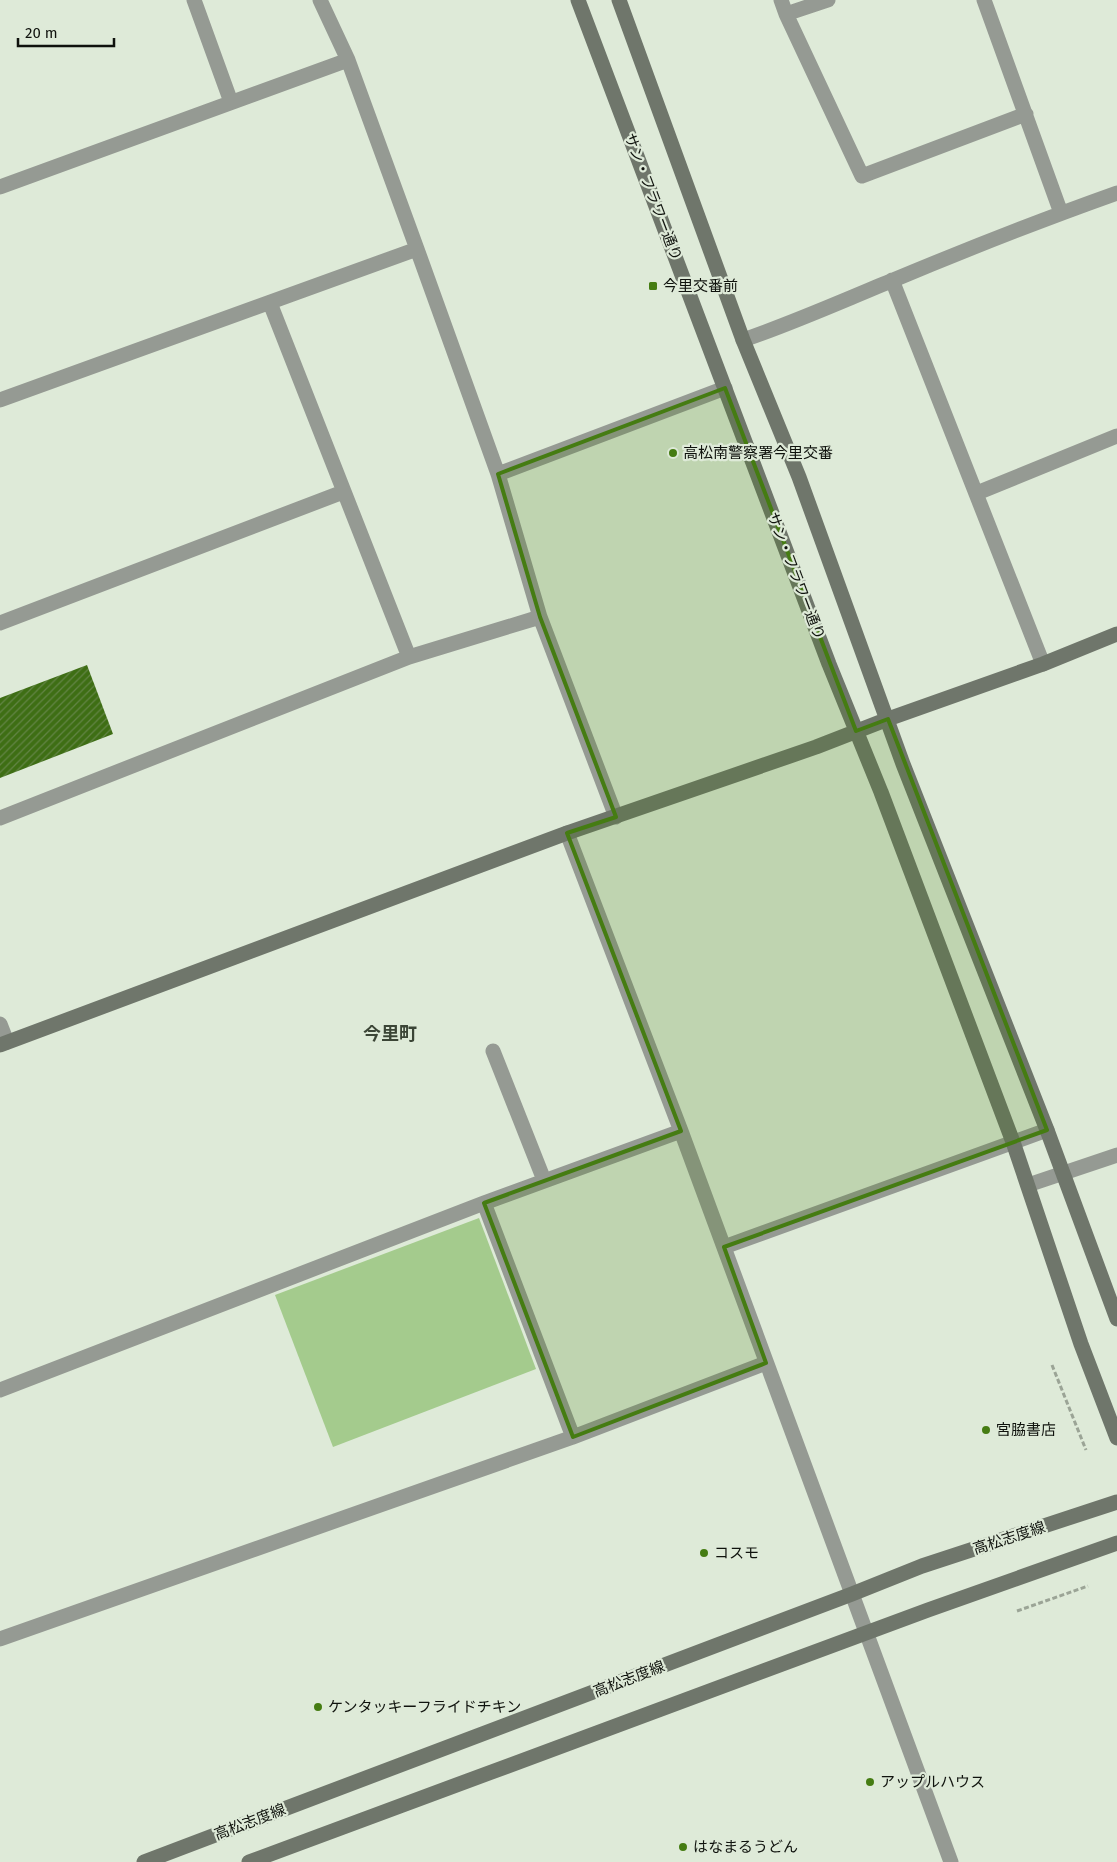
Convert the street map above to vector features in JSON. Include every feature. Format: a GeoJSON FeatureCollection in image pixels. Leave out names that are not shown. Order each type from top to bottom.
{"type":"FeatureCollection","features":[{"type":"Feature","properties":{"kind":"street"},"geometry":{"type":"LineString","coordinates":[[194,0],[231,102]]}},
{"type":"Feature","properties":{"kind":"street"},"geometry":{"type":"LineString","coordinates":[[320,0],[348,60],[417,249],[498,474],[540,617],[616,817]]}},
{"type":"Feature","properties":{"kind":"street","name":"サン・フラワー通り"},"geometry":{"type":"LineString","coordinates":[[578,0],[829,664],[881,792],[1013,1142],[1081,1344],[1117,1438]]}},
{"type":"Feature","properties":{"kind":"street"},"geometry":{"type":"LineString","coordinates":[[619,0],[743,340],[799,477],[907,773],[1047,1130],[1117,1319]]}},
{"type":"Feature","properties":{"kind":"street"},"geometry":{"type":"LineString","coordinates":[[828,0],[784,7],[862,176],[1026,114]]}},
{"type":"Feature","properties":{"kind":"street"},"geometry":{"type":"LineString","coordinates":[[984,0],[1061,213]]}},
{"type":"Feature","properties":{"kind":"street"},"geometry":{"type":"LineString","coordinates":[[0,187],[348,60]]}},
{"type":"Feature","properties":{"kind":"street"},"geometry":{"type":"LineString","coordinates":[[743,340],[773,330],[892,280],[1061,213],[1117,193]]}},
{"type":"Feature","properties":{"kind":"street"},"geometry":{"type":"LineString","coordinates":[[0,400],[417,249]]}},
{"type":"Feature","properties":{"kind":"street"},"geometry":{"type":"LineString","coordinates":[[892,280],[1044,664]]}},
{"type":"Feature","properties":{"kind":"street"},"geometry":{"type":"LineString","coordinates":[[270,303],[409,657]]}},
{"type":"Feature","properties":{"kind":"street"},"geometry":{"type":"LineString","coordinates":[[498,474],[725,388]]}},
{"type":"Feature","properties":{"kind":"street"},"geometry":{"type":"LineString","coordinates":[[977,493],[1117,436]]}},
{"type":"Feature","properties":{"kind":"street"},"geometry":{"type":"LineString","coordinates":[[0,624],[343,492]]}},
{"type":"Feature","properties":{"kind":"street"},"geometry":{"type":"LineString","coordinates":[[0,818],[409,657],[540,617]]}},
{"type":"Feature","properties":{"kind":"street"},"geometry":{"type":"LineString","coordinates":[[0,1024],[4,1044],[567,833],[816,747],[888,719],[1044,664],[1117,634]]}},
{"type":"Feature","properties":{"kind":"street"},"geometry":{"type":"LineString","coordinates":[[567,833],[681,1130],[951,1862]]}},
{"type":"Feature","properties":{"kind":"street"},"geometry":{"type":"LineString","coordinates":[[493,1051],[544,1180]]}},
{"type":"Feature","properties":{"kind":"street"},"geometry":{"type":"LineString","coordinates":[[0,1390],[544,1180],[681,1130]]}},
{"type":"Feature","properties":{"kind":"street"},"geometry":{"type":"LineString","coordinates":[[724,1247],[1047,1130]]}},
{"type":"Feature","properties":{"kind":"street"},"geometry":{"type":"LineString","coordinates":[[1028,1185],[1117,1155]]}},
{"type":"Feature","properties":{"kind":"street"},"geometry":{"type":"LineString","coordinates":[[484,1203],[573,1437]]}},
{"type":"Feature","properties":{"kind":"street"},"geometry":{"type":"LineString","coordinates":[[0,1639],[573,1437],[766,1363]]}},
{"type":"Feature","properties":{"kind":"street","name":"高松志度線"},"geometry":{"type":"LineString","coordinates":[[144,1862],[922,1566],[1117,1502]]}},
{"type":"Feature","properties":{"kind":"street"},"geometry":{"type":"LineString","coordinates":[[249,1862],[866,1633],[1117,1543]]}},
{"type":"Feature","properties":{"kind":"path"},"geometry":{"type":"LineString","coordinates":[[1052,1365],[1086,1450]]}},
{"type":"Feature","properties":{"kind":"path"},"geometry":{"type":"LineString","coordinates":[[1017,1611],[1088,1586]]}},
{"type":"Feature","properties":{"kind":"highlighted area"},"geometry":{"type":"Polygon","coordinates":[[[725,388],[856,731],[888,719],[1047,1130],[724,1247],[766,1363],[573,1437],[484,1203],[681,1131],[567,833],[616,817],[540,617],[498,474],[725,388]]]}},
{"type":"Feature","properties":{"kind":"green space"},"geometry":{"type":"Polygon","coordinates":[[[479,1218],[536,1369],[333,1447],[275,1295],[479,1218]]]}},
{"type":"Feature","properties":{"kind":"building"},"geometry":{"type":"Polygon","coordinates":[[[87,665],[113,734],[0,778],[0,698],[87,665]]]}},
{"type":"Feature","properties":{"kind":"place","name":"今里交番前"},"geometry":{"type":"Point","coordinates":[653,286]}},
{"type":"Feature","properties":{"kind":"place","name":"高松南警察署今里交番"},"geometry":{"type":"Point","coordinates":[673,453]}},
{"type":"Feature","properties":{"kind":"place","name":"宮脇書店"},"geometry":{"type":"Point","coordinates":[986,1430]}},
{"type":"Feature","properties":{"kind":"place","name":"コスモ"},"geometry":{"type":"Point","coordinates":[704,1553]}},
{"type":"Feature","properties":{"kind":"place","name":"ケンタッキーフライドチキン"},"geometry":{"type":"Point","coordinates":[318,1707]}},
{"type":"Feature","properties":{"kind":"place","name":"アップルハウス"},"geometry":{"type":"Point","coordinates":[870,1782]}},
{"type":"Feature","properties":{"kind":"place","name":"はなまるうどん"},"geometry":{"type":"Point","coordinates":[683,1847]}},
{"type":"Feature","properties":{"kind":"district","name":"今里町"},"geometry":{"type":"Point","coordinates":[390,1034]}}]}
